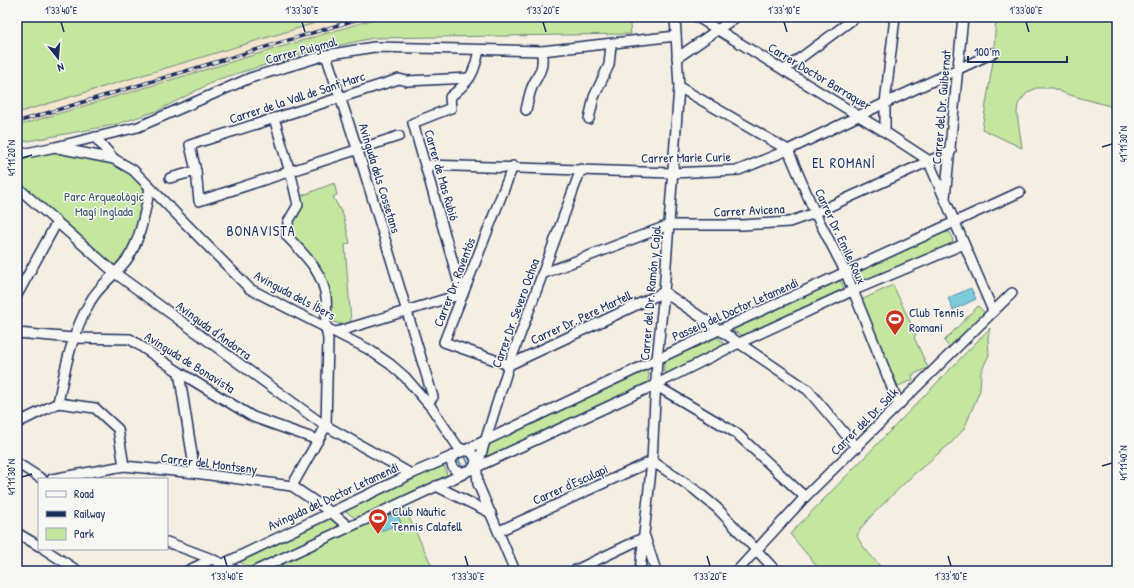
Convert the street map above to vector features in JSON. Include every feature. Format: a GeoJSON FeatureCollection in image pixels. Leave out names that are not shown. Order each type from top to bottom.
{"type":"FeatureCollection","features":[{"type":"Feature","properties":{"kind":"street","name":"Carrer del Dr. Ramón y Cajal"},"geometry":{"type":"LineString","coordinates":[[640,571],[645,537],[652,461],[655,385],[664,292],[678,87],[675,17]]}},
{"type":"Feature","properties":{"kind":"street","name":"Carrer Doctor Barraquer"},"geometry":{"type":"LineString","coordinates":[[697,17],[859,115],[928,160]]}},
{"type":"Feature","properties":{"kind":"street"},"geometry":{"type":"LineString","coordinates":[[677,58],[736,17]]}},
{"type":"Feature","properties":{"kind":"street"},"geometry":{"type":"LineString","coordinates":[[784,70],[856,17]]}},
{"type":"Feature","properties":{"kind":"street"},"geometry":{"type":"LineString","coordinates":[[885,132],[885,103],[895,17]]}},
{"type":"Feature","properties":{"kind":"street","name":"Carrer del Dr. Guibernat"},"geometry":{"type":"LineString","coordinates":[[945,199],[951,151],[963,17]]}},
{"type":"Feature","properties":{"kind":"street","name":"Carrer Puigmal"},"geometry":{"type":"LineString","coordinates":[[17,154],[97,139],[113,133],[138,127],[250,78],[326,54],[374,47],[542,51],[611,45],[676,36]]}},
{"type":"Feature","properties":{"kind":"street"},"geometry":{"type":"LineString","coordinates":[[589,119],[594,97],[609,65],[611,45]]}},
{"type":"Feature","properties":{"kind":"street","name":"Carrer de Mas Rubió"},"geometry":{"type":"LineString","coordinates":[[462,294],[427,165],[413,123],[451,108],[450,97],[466,84],[475,69],[479,50]]}},
{"type":"Feature","properties":{"kind":"street"},"geometry":{"type":"LineString","coordinates":[[526,110],[533,84],[540,75],[543,65],[542,51]]}},
{"type":"Feature","properties":{"kind":"street","name":"Carrer Marie Curie"},"geometry":{"type":"LineString","coordinates":[[427,165],[513,166],[672,173],[739,170],[788,150],[859,115],[957,71],[993,53]]}},
{"type":"Feature","properties":{"kind":"street","name":"Avinguda dels Cossetans"},"geometry":{"type":"LineString","coordinates":[[326,54],[358,151],[433,397],[428,402]]}},
{"type":"Feature","properties":{"kind":"street","name":"Carrer de la Vall de Sant Marc"},"geometry":{"type":"LineString","coordinates":[[290,172],[199,201],[196,171],[190,145],[399,79],[407,81],[469,78]]}},
{"type":"Feature","properties":{"kind":"street"},"geometry":{"type":"LineString","coordinates":[[678,87],[788,150]]}},
{"type":"Feature","properties":{"kind":"street"},"geometry":{"type":"LineString","coordinates":[[274,118],[298,205],[288,222],[287,236],[318,270],[326,297],[325,327],[328,339],[326,426],[292,486]]}},
{"type":"Feature","properties":{"kind":"street"},"geometry":{"type":"LineString","coordinates":[[108,150],[113,133]]}},
{"type":"Feature","properties":{"kind":"street"},"geometry":{"type":"LineString","coordinates":[[290,172],[358,151],[399,136]]}},
{"type":"Feature","properties":{"kind":"street"},"geometry":{"type":"LineString","coordinates":[[96,155],[97,139]]}},
{"type":"Feature","properties":{"kind":"street","name":"Avinguda dels Íbers"},"geometry":{"type":"LineString","coordinates":[[97,139],[108,150],[114,159]]}},
{"type":"Feature","properties":{"kind":"street","name":"Avinguda dels Íbers"},"geometry":{"type":"LineString","coordinates":[[55,147],[114,159],[133,170],[250,289],[368,349],[390,364],[428,402],[458,447],[459,454]]}},
{"type":"Feature","properties":{"kind":"street","name":"Carrer Dr. Emile Roux"},"geometry":{"type":"LineString","coordinates":[[788,150],[815,213],[846,273],[852,292],[899,405]]}},
{"type":"Feature","properties":{"kind":"street","name":"Carrer Avicena"},"geometry":{"type":"LineString","coordinates":[[542,274],[669,225],[742,226],[789,222],[815,213],[928,160],[951,151]]}},
{"type":"Feature","properties":{"kind":"street"},"geometry":{"type":"LineString","coordinates":[[928,160],[993,311]]}},
{"type":"Feature","properties":{"kind":"street","name":"Carrer Dr. Raventós"},"geometry":{"type":"LineString","coordinates":[[509,365],[444,342],[513,166]]}},
{"type":"Feature","properties":{"kind":"street","name":"Carrer Dr. Severo Ochoa"},"geometry":{"type":"LineString","coordinates":[[469,469],[486,439],[509,365],[582,169]]}},
{"type":"Feature","properties":{"kind":"street"},"geometry":{"type":"LineString","coordinates":[[170,178],[196,171]]}},
{"type":"Feature","properties":{"kind":"street","name":"Avinguda d'Andorra"},"geometry":{"type":"LineString","coordinates":[[17,187],[115,273],[326,426],[411,474]]}},
{"type":"Feature","properties":{"kind":"street"},"geometry":{"type":"LineString","coordinates":[[58,403],[73,338],[90,300],[128,257],[144,219],[150,188]]}},
{"type":"Feature","properties":{"kind":"street","name":"Passeig del Doctor Letamendi"},"geometry":{"type":"LineString","coordinates":[[459,454],[486,439],[719,330],[1020,192]]}},
{"type":"Feature","properties":{"kind":"street"},"geometry":{"type":"LineString","coordinates":[[17,295],[57,222]]}},
{"type":"Feature","properties":{"kind":"street"},"geometry":{"type":"LineString","coordinates":[[254,571],[436,486],[469,469],[655,385],[739,343],[964,244]]}},
{"type":"Feature","properties":{"kind":"street"},"geometry":{"type":"LineString","coordinates":[[664,292],[808,390],[857,448]]}},
{"type":"Feature","properties":{"kind":"street","name":"Carrer Dr. Pere Martell"},"geometry":{"type":"LineString","coordinates":[[509,365],[664,292]]}},
{"type":"Feature","properties":{"kind":"street","name":"Carrer del Dr. Salk"},"geometry":{"type":"LineString","coordinates":[[737,571],[805,497],[857,448],[1012,293]]}},
{"type":"Feature","properties":{"kind":"street"},"geometry":{"type":"LineString","coordinates":[[336,332],[462,294]]}},
{"type":"Feature","properties":{"kind":"street","name":"Avinguda de Bonavista"},"geometry":{"type":"LineString","coordinates":[[17,333],[73,338],[130,339],[179,372],[253,417],[318,440]]}},
{"type":"Feature","properties":{"kind":"street"},"geometry":{"type":"LineString","coordinates":[[179,372],[195,473]]}},
{"type":"Feature","properties":{"kind":"street"},"geometry":{"type":"LineString","coordinates":[[655,385],[736,433],[805,497]]}},
{"type":"Feature","properties":{"kind":"street"},"geometry":{"type":"LineString","coordinates":[[17,423],[58,403],[95,408],[118,429],[124,466]]}},
{"type":"Feature","properties":{"kind":"street"},"geometry":{"type":"LineString","coordinates":[[449,432],[459,454],[478,484],[515,571]]}},
{"type":"Feature","properties":{"kind":"street"},"geometry":{"type":"LineString","coordinates":[[459,454],[453,468],[469,469]]}},
{"type":"Feature","properties":{"kind":"street","name":"Avinguda del Doctor Letamendi"},"geometry":{"type":"LineString","coordinates":[[223,564],[252,548],[332,513],[411,474],[459,454]]}},
{"type":"Feature","properties":{"kind":"street"},"geometry":{"type":"LineString","coordinates":[[652,461],[694,489],[717,508],[776,571]]}},
{"type":"Feature","properties":{"kind":"street","name":"Carrer d'Esculapi"},"geometry":{"type":"LineString","coordinates":[[499,531],[652,461]]}},
{"type":"Feature","properties":{"kind":"street"},"geometry":{"type":"LineString","coordinates":[[17,463],[40,478]]}},
{"type":"Feature","properties":{"kind":"street","name":"Carrer del Montseny"},"geometry":{"type":"LineString","coordinates":[[58,478],[124,466],[195,473],[292,486],[332,513],[349,527]]}},
{"type":"Feature","properties":{"kind":"street"},"geometry":{"type":"LineString","coordinates":[[469,469],[468,475],[478,484]]}},
{"type":"Feature","properties":{"kind":"street"},"geometry":{"type":"LineString","coordinates":[[436,486],[491,513]]}},
{"type":"Feature","properties":{"kind":"street"},"geometry":{"type":"LineString","coordinates":[[17,533],[38,545]]}},
{"type":"Feature","properties":{"kind":"street"},"geometry":{"type":"LineString","coordinates":[[574,571],[645,537],[656,571]]}},
{"type":"Feature","properties":{"kind":"street"},"geometry":{"type":"LineString","coordinates":[[168,542],[212,559],[236,571]]}},
{"type":"Feature","properties":{"kind":"street"},"geometry":{"type":"LineString","coordinates":[[46,550],[78,571]]}},
{"type":"Feature","properties":{"kind":"street"},"geometry":{"type":"LineString","coordinates":[[188,571],[212,559]]}},
{"type":"Feature","properties":{"kind":"shaded area"},"geometry":{"type":"Polygon","coordinates":[[[335,17],[381,17],[17,126],[17,113],[335,17]]]}},
{"type":"Feature","properties":{"kind":"green space"},"geometry":{"type":"Polygon","coordinates":[[[17,17],[335,17],[17,113],[17,17]]]}},
{"type":"Feature","properties":{"kind":"green space"},"geometry":{"type":"Polygon","coordinates":[[[381,17],[629,17],[631,34],[373,38],[308,52],[219,79],[157,111],[114,125],[17,143],[17,126],[381,17]]]}},
{"type":"Feature","properties":{"kind":"green space"},"geometry":{"type":"Polygon","coordinates":[[[996,17],[1117,17],[1117,108],[1066,94],[1053,88],[1036,88],[1027,93],[1018,104],[1017,113],[1022,148],[982,129],[993,61],[996,17]]]}},
{"type":"Feature","properties":{"kind":"green space","name":"Parc Arqueològic Magí Inglada"},"geometry":{"type":"Polygon","coordinates":[[[60,152],[111,162],[138,176],[148,194],[140,229],[117,270],[17,182],[17,159],[60,152]]]}},
{"type":"Feature","properties":{"kind":"green space"},"geometry":{"type":"Polygon","coordinates":[[[334,183],[337,195],[333,197],[343,215],[350,243],[345,245],[351,323],[343,325],[331,321],[328,292],[324,275],[294,236],[292,229],[292,223],[301,200],[301,196],[334,183]]]}},
{"type":"Feature","properties":{"kind":"green space"},"geometry":{"type":"Polygon","coordinates":[[[950,232],[953,241],[951,245],[861,285],[854,285],[851,274],[943,233],[950,232]]]}},
{"type":"Feature","properties":{"kind":"green space"},"geometry":{"type":"Polygon","coordinates":[[[836,281],[842,282],[845,291],[746,337],[733,331],[733,328],[836,281]]]}},
{"type":"Feature","properties":{"kind":"green space","name":"Club Tennis Romaní"},"geometry":{"type":"Polygon","coordinates":[[[893,285],[916,335],[914,337],[928,368],[912,375],[913,380],[898,386],[859,301],[893,285]]]}},
{"type":"Feature","properties":{"kind":"green space","name":"Club Tennis Romaní"},"geometry":{"type":"Polygon","coordinates":[[[978,306],[985,313],[951,349],[944,341],[978,306]]]}},
{"type":"Feature","properties":{"kind":"green space"},"geometry":{"type":"Polygon","coordinates":[[[990,328],[988,338],[989,355],[981,372],[980,390],[964,429],[951,443],[913,475],[873,514],[861,528],[857,536],[866,550],[884,571],[821,571],[790,534],[990,328]]]}},
{"type":"Feature","properties":{"kind":"green space"},"geometry":{"type":"Polygon","coordinates":[[[717,336],[726,346],[668,374],[664,372],[664,364],[667,360],[717,336]]]}},
{"type":"Feature","properties":{"kind":"green space"},"geometry":{"type":"Polygon","coordinates":[[[645,371],[649,372],[646,386],[490,457],[486,455],[491,441],[645,371]]]}},
{"type":"Feature","properties":{"kind":"green space"},"geometry":{"type":"Polygon","coordinates":[[[443,464],[447,477],[356,519],[343,509],[443,464]]]}},
{"type":"Feature","properties":{"kind":"green space","name":"Club Nàutic Tennis Calafell"},"geometry":{"type":"Polygon","coordinates":[[[403,505],[432,566],[411,571],[262,571],[403,505]]]}},
{"type":"Feature","properties":{"kind":"green space"},"geometry":{"type":"Polygon","coordinates":[[[331,517],[338,525],[336,528],[251,568],[238,561],[331,517]]]}},
{"type":"Feature","properties":{"kind":"water","name":"Club Tennis Romaní"},"geometry":{"type":"Polygon","coordinates":[[[971,288],[976,299],[953,310],[948,298],[971,288]]]}},
{"type":"Feature","properties":{"kind":"water"},"geometry":{"type":"Polygon","coordinates":[[[397,513],[401,523],[381,531],[377,521],[397,513]]]}},
{"type":"Feature","properties":{"kind":"waterway"},"geometry":{"type":"LineString","coordinates":[[464,454],[470,467]]}},
{"type":"Feature","properties":{"kind":"waterway"},"geometry":{"type":"LineString","coordinates":[[457,457],[463,469]]}},
{"type":"Feature","properties":{"kind":"railway"},"geometry":{"type":"LineString","coordinates":[[17,122],[365,17]]}},
{"type":"Feature","properties":{"kind":"place","name":"Club Tennis Romaní"},"geometry":{"type":"Point","coordinates":[895,336]}},
{"type":"Feature","properties":{"kind":"place","name":"Club Nàutic Tennis Calafell"},"geometry":{"type":"Point","coordinates":[378,535]}},
{"type":"Feature","properties":{"kind":"district","name":"EL ROMANÍ"},"geometry":{"type":"Point","coordinates":[844,163]}},
{"type":"Feature","properties":{"kind":"district","name":"BONAVISTA"},"geometry":{"type":"Point","coordinates":[261,231]}}]}
